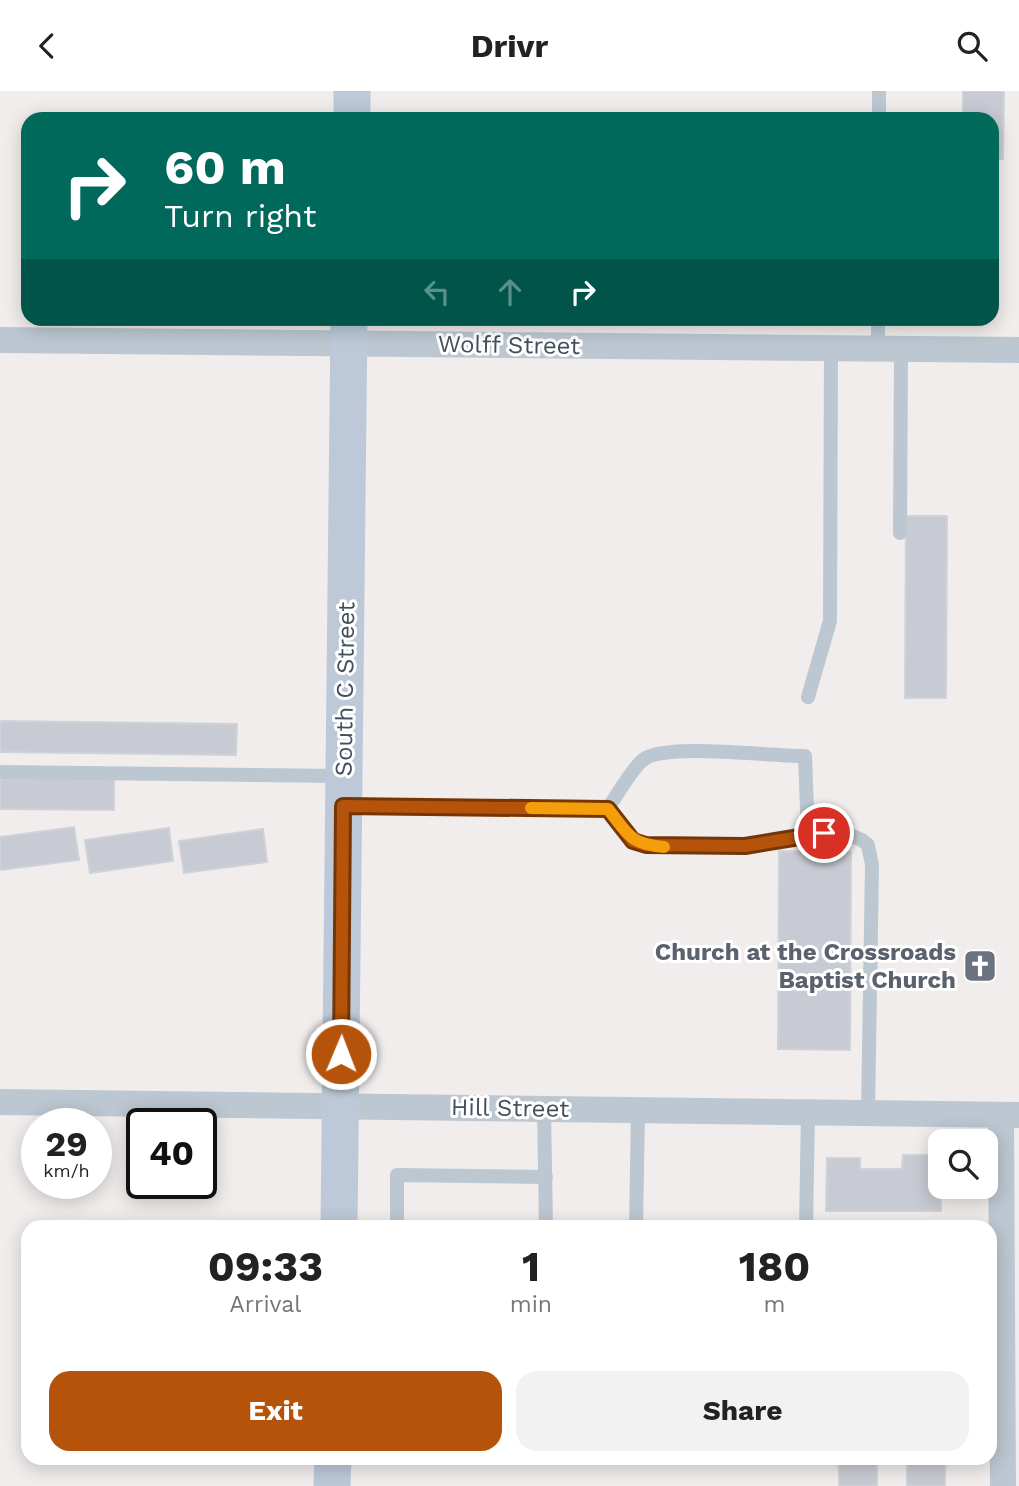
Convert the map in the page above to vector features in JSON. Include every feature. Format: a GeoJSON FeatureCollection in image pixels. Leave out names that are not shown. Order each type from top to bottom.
{"type":"FeatureCollection","features":[{"type":"Feature","properties":{"kind":"street"},"geometry":{"type":"LineString","coordinates":[[352,91],[352,112]]}},
{"type":"Feature","properties":{"kind":"street","name":"Wolff Street"},"geometry":{"type":"LineString","coordinates":[[0,340],[349,331],[831,348],[1019,350]]}},
{"type":"Feature","properties":{"kind":"street","name":"South C Street"},"geometry":{"type":"LineString","coordinates":[[339,1220],[349,331]]}},
{"type":"Feature","properties":{"kind":"street","name":"Hill Street"},"geometry":{"type":"LineString","coordinates":[[0,1102],[1010,1115]]}},
{"type":"Feature","properties":{"kind":"street"},"geometry":{"type":"LineString","coordinates":[[1003,1486],[1010,1115]]}},
{"type":"Feature","properties":{"kind":"street"},"geometry":{"type":"LineString","coordinates":[[332,1465],[332,1486]]}},
{"type":"Feature","properties":{"kind":"lane"},"geometry":{"type":"LineString","coordinates":[[879,91],[879,112]]}},
{"type":"Feature","properties":{"kind":"lane"},"geometry":{"type":"LineString","coordinates":[[881,326],[889,349],[900,533]]}},
{"type":"Feature","properties":{"kind":"lane"},"geometry":{"type":"LineString","coordinates":[[808,697],[830,621],[831,348]]}},
{"type":"Feature","properties":{"kind":"lane"},"geometry":{"type":"LineString","coordinates":[[608,809],[643,759],[663,753],[805,756],[808,835]]}},
{"type":"Feature","properties":{"kind":"lane"},"geometry":{"type":"LineString","coordinates":[[0,772],[608,809],[633,841],[646,845],[745,846],[840,831],[862,839],[868,845],[872,865],[868,1113]]}},
{"type":"Feature","properties":{"kind":"lane"},"geometry":{"type":"LineString","coordinates":[[544,1109],[546,1220]]}},
{"type":"Feature","properties":{"kind":"lane"},"geometry":{"type":"LineString","coordinates":[[636,1220],[638,1110]]}},
{"type":"Feature","properties":{"kind":"lane"},"geometry":{"type":"LineString","coordinates":[[806,1220],[808,1112]]}},
{"type":"Feature","properties":{"kind":"lane"},"geometry":{"type":"LineString","coordinates":[[397,1220],[397,1175],[546,1177]]}},
{"type":"Feature","properties":{"kind":"building"},"geometry":{"type":"Polygon","coordinates":[[[963,91],[1004,91],[1003,159],[999,159],[999,112],[963,112],[963,91]]]}},
{"type":"Feature","properties":{"kind":"building"},"geometry":{"type":"Polygon","coordinates":[[[906,516],[947,516],[946,698],[905,698],[906,516]]]}},
{"type":"Feature","properties":{"kind":"building"},"geometry":{"type":"Polygon","coordinates":[[[0,721],[237,724],[236,755],[0,752],[0,721]]]}},
{"type":"Feature","properties":{"kind":"building"},"geometry":{"type":"Polygon","coordinates":[[[0,778],[114,779],[114,810],[0,809],[0,778]]]}},
{"type":"Feature","properties":{"kind":"building"},"geometry":{"type":"Polygon","coordinates":[[[74,827],[79,860],[0,870],[0,837],[74,827]]]}},
{"type":"Feature","properties":{"kind":"building"},"geometry":{"type":"Polygon","coordinates":[[[169,828],[173,861],[90,873],[85,840],[169,828]]]}},
{"type":"Feature","properties":{"kind":"building"},"geometry":{"type":"Polygon","coordinates":[[[263,829],[267,862],[184,873],[179,841],[263,829]]]}},
{"type":"Feature","properties":{"kind":"building"},"geometry":{"type":"Polygon","coordinates":[[[779,851],[851,852],[850,1050],[778,1049],[779,851]]]}},
{"type":"Feature","properties":{"kind":"building"},"geometry":{"type":"Polygon","coordinates":[[[903,1155],[928,1155],[928,1199],[941,1199],[941,1211],[826,1211],[827,1158],[860,1158],[860,1169],[902,1169],[903,1155]]]}},
{"type":"Feature","properties":{"kind":"building"},"geometry":{"type":"Polygon","coordinates":[[[839,1465],[877,1465],[877,1486],[839,1486],[839,1465]]]}},
{"type":"Feature","properties":{"kind":"building"},"geometry":{"type":"Polygon","coordinates":[[[907,1465],[945,1465],[945,1486],[907,1486],[907,1465]]]}},
{"type":"Feature","properties":{"kind":"slow traffic"},"geometry":{"type":"LineString","coordinates":[[531,808],[608,809],[633,841],[664,847]]}},
{"type":"Feature","properties":{"kind":"place","name":"Church at the Crossroads Baptist Church"},"geometry":{"type":"Point","coordinates":[980,966]}},
{"type":"Feature","properties":{"kind":"route"},"geometry":{"type":"LineString","coordinates":[[341,1054],[343,806],[608,809],[633,841],[668,847],[745,846],[824,833]]}}]}
